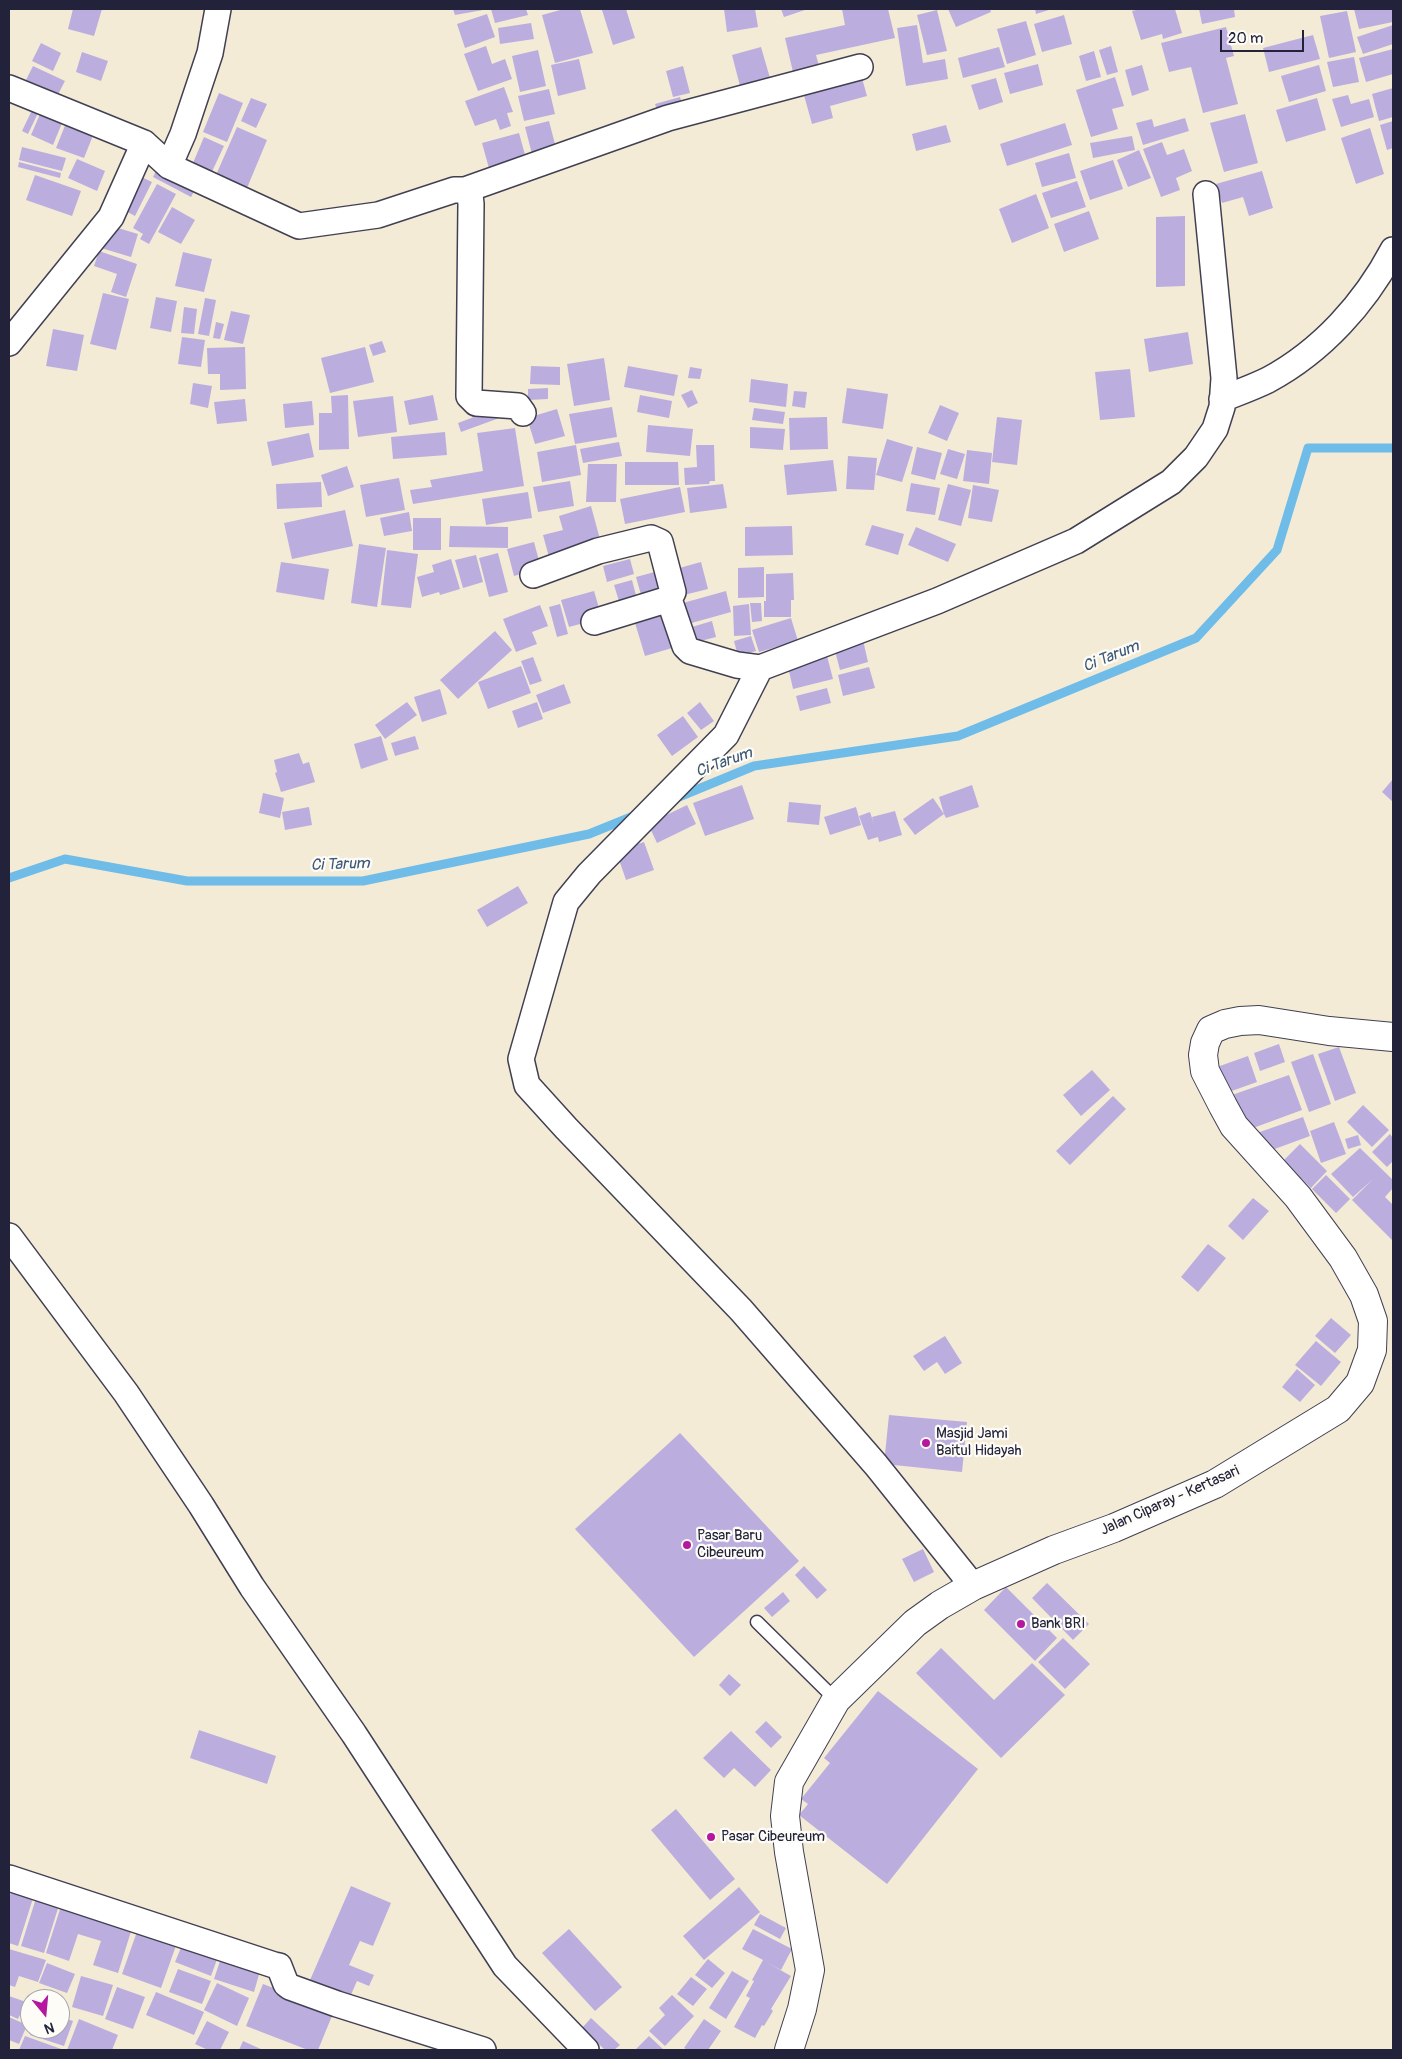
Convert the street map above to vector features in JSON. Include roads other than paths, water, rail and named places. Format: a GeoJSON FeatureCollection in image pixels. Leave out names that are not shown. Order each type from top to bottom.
{"type":"FeatureCollection","features":[{"type":"Feature","properties":{"kind":"main road","name":"Jalan Ciparay - Kertasari"},"geometry":{"type":"LineString","coordinates":[[789,2050],[802,2008],[810,1970],[786,1825],[785,1816],[789,1782],[836,1700],[915,1623],[940,1605],[973,1586],[1054,1550],[1114,1528],[1215,1484],[1338,1410],[1360,1383],[1372,1350],[1373,1321],[1364,1295],[1344,1258],[1298,1197],[1234,1126],[1205,1071],[1202,1055],[1211,1030],[1225,1024],[1260,1020],[1329,1031],[1393,1037]]}},
{"type":"Feature","properties":{"kind":"street"},"geometry":{"type":"LineString","coordinates":[[169,166],[183,134],[210,53],[218,9]]}},
{"type":"Feature","properties":{"kind":"street"},"geometry":{"type":"LineString","coordinates":[[9,88],[144,143],[169,166],[298,226],[378,215],[454,190],[465,190],[668,118],[860,67]]}},
{"type":"Feature","properties":{"kind":"street"},"geometry":{"type":"LineString","coordinates":[[9,343],[111,217],[144,143]]}},
{"type":"Feature","properties":{"kind":"street"},"geometry":{"type":"LineString","coordinates":[[465,190],[470,195],[471,204],[469,396],[476,403],[518,406],[523,413]]}},
{"type":"Feature","properties":{"kind":"street"},"geometry":{"type":"LineString","coordinates":[[669,599],[685,646],[690,650],[737,665],[760,668],[937,601],[1076,541],[1171,482],[1196,457],[1216,429],[1222,407],[1224,378],[1206,194]]}},
{"type":"Feature","properties":{"kind":"street"},"geometry":{"type":"LineString","coordinates":[[1222,399],[1267,380],[1298,362],[1330,334],[1362,300],[1393,250]]}},
{"type":"Feature","properties":{"kind":"street"},"geometry":{"type":"LineString","coordinates":[[534,575],[598,551],[651,538],[660,542],[673,592],[669,599],[594,622]]}},
{"type":"Feature","properties":{"kind":"street"},"geometry":{"type":"LineString","coordinates":[[760,668],[726,735],[589,874],[566,902],[521,1059],[527,1084],[566,1128],[741,1310],[876,1465],[973,1586]]}},
{"type":"Feature","properties":{"kind":"street"},"geometry":{"type":"LineString","coordinates":[[9,1236],[126,1393],[201,1505],[252,1587],[365,1750],[505,1966],[586,2050]]}},
{"type":"Feature","properties":{"kind":"street"},"geometry":{"type":"LineString","coordinates":[[9,1878],[279,1966],[286,1984],[290,1986],[337,2004],[483,2050]]}},
{"type":"Feature","properties":{"kind":"lane"},"geometry":{"type":"LineString","coordinates":[[758,1622],[836,1700]]}},
{"type":"Feature","properties":{"kind":"waterway","name":"Ci Tarum"},"geometry":{"type":"LineString","coordinates":[[674,799],[754,766],[958,736],[1196,638],[1277,550],[1308,448],[1393,448]]}},
{"type":"Feature","properties":{"kind":"waterway","name":"Ci Tarum"},"geometry":{"type":"LineString","coordinates":[[9,878],[65,859],[187,881],[363,881],[589,834],[636,815]]}},
{"type":"Feature","properties":{"kind":"place","name":"Masjid Jami Baitul Hidayah"},"geometry":{"type":"Point","coordinates":[926,1443]}},
{"type":"Feature","properties":{"kind":"place","name":"Pasar Baru Cibeureum"},"geometry":{"type":"Point","coordinates":[687,1545]}},
{"type":"Feature","properties":{"kind":"place","name":"Bank BRI"},"geometry":{"type":"Point","coordinates":[1021,1624]}},
{"type":"Feature","properties":{"kind":"place","name":"Pasar Cibeureum"},"geometry":{"type":"Point","coordinates":[711,1837]}}]}
